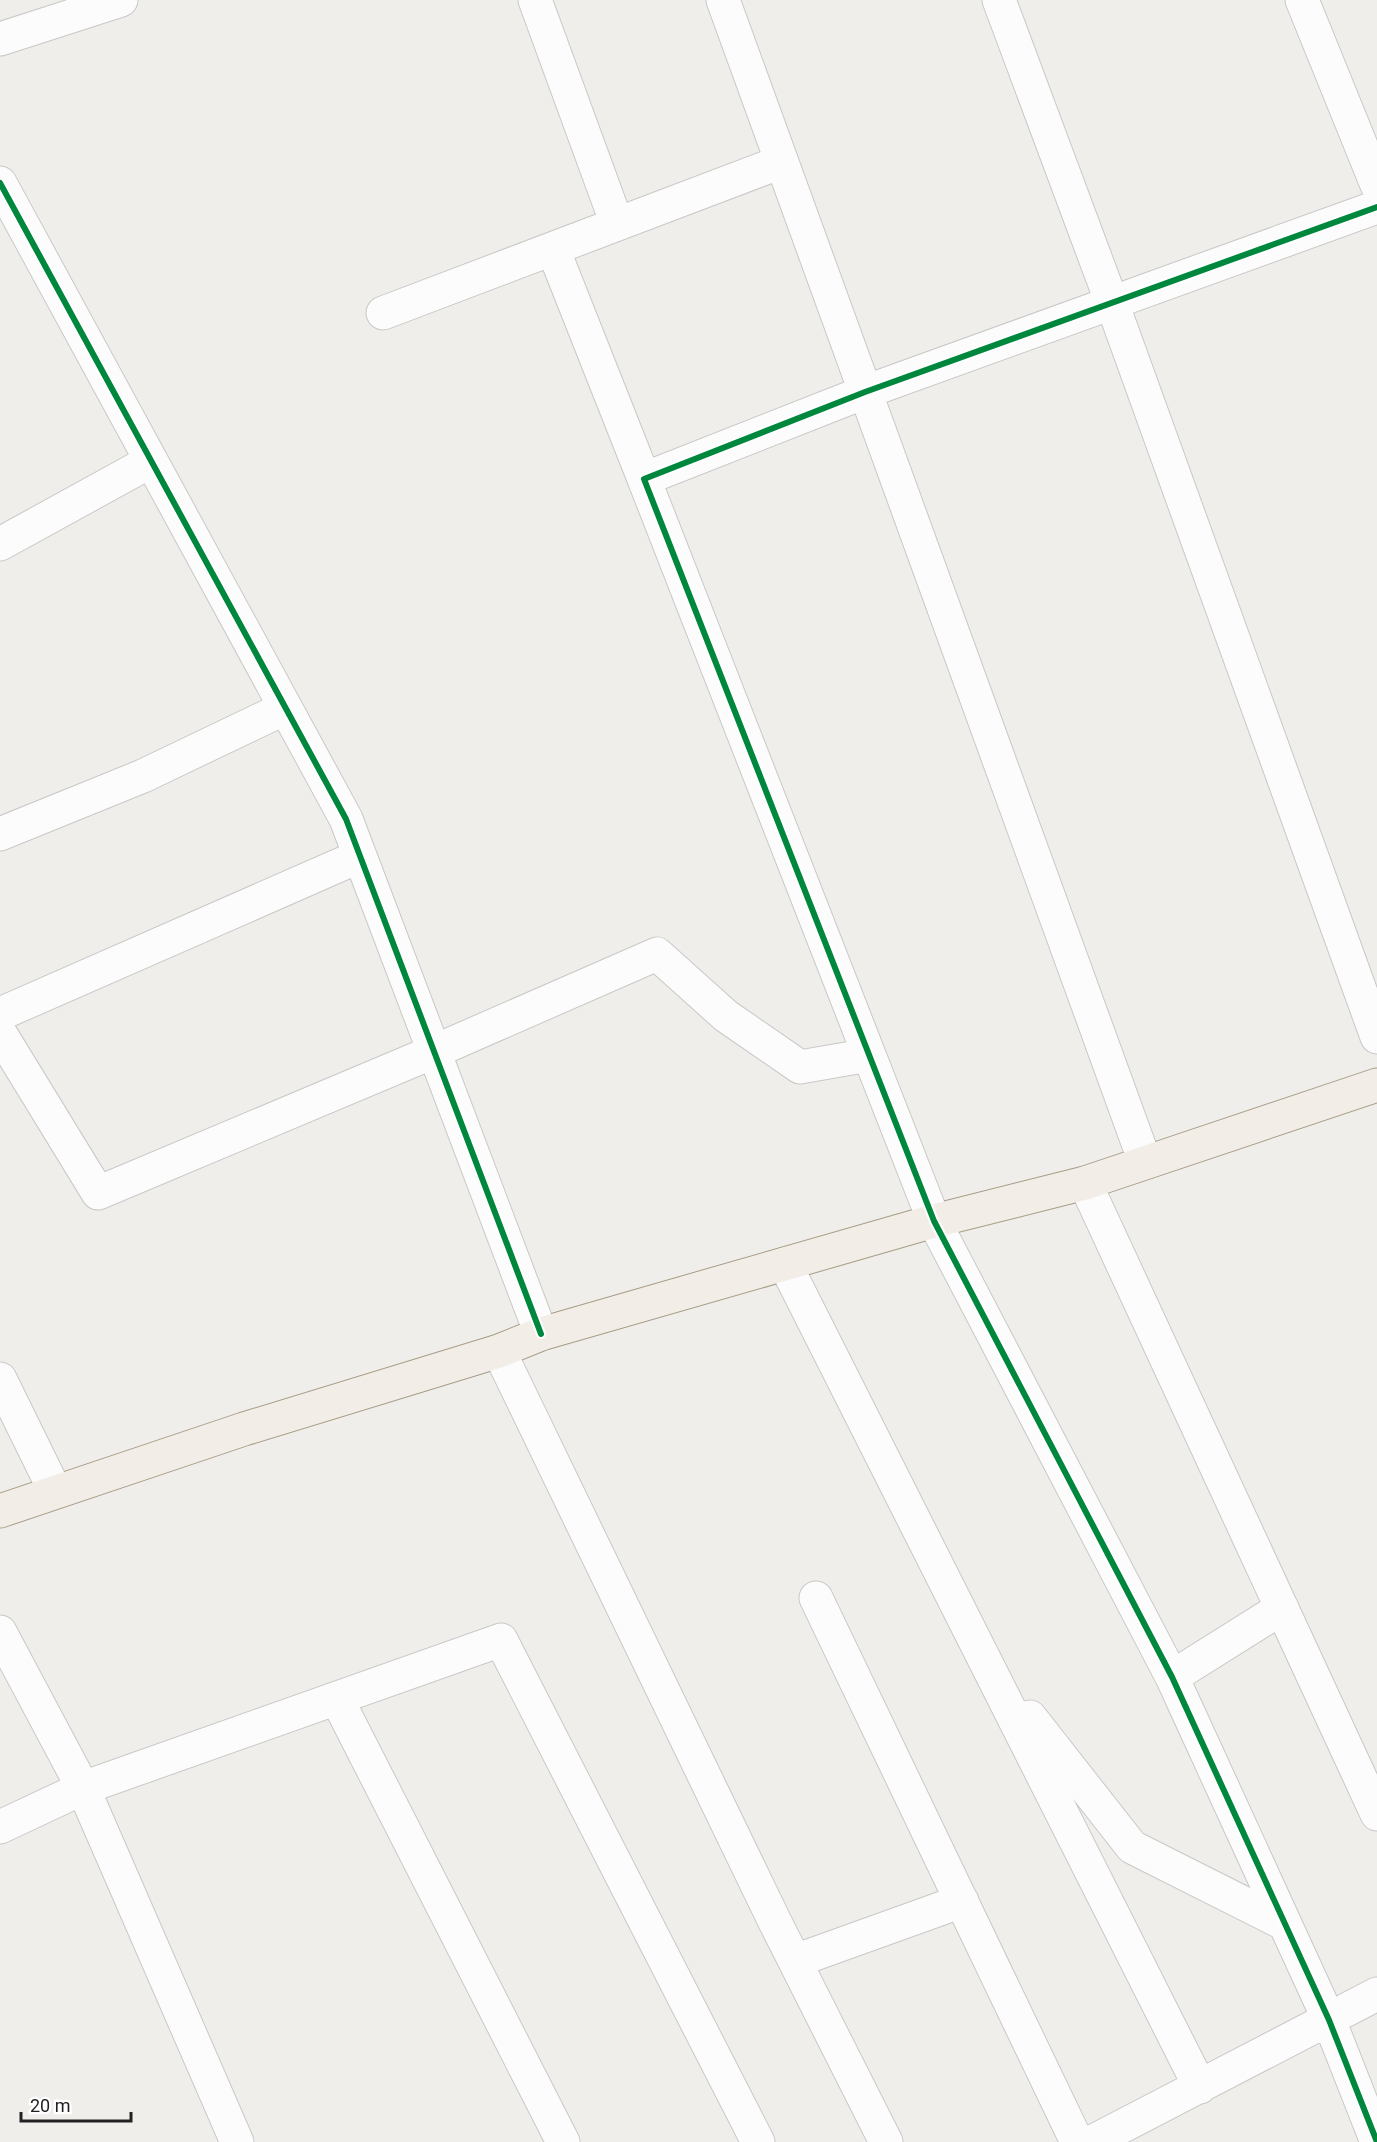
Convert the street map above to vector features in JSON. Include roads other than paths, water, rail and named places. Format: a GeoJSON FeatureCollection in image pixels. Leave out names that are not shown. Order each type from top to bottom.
{"type":"FeatureCollection","features":[{"type":"Feature","properties":{"kind":"main road"},"geometry":{"type":"LineString","coordinates":[[0,1511],[244,1429],[499,1351],[541,1334],[934,1221],[1085,1183],[1377,1085]]}},
{"type":"Feature","properties":{"kind":"street"},"geometry":{"type":"LineString","coordinates":[[0,39],[121,0]]}},
{"type":"Feature","properties":{"kind":"street"},"geometry":{"type":"LineString","coordinates":[[535,0],[617,224]]}},
{"type":"Feature","properties":{"kind":"street"},"geometry":{"type":"LineString","coordinates":[[723,0],[1145,1162]]}},
{"type":"Feature","properties":{"kind":"street"},"geometry":{"type":"LineString","coordinates":[[999,0],[1112,303],[1377,1037]]}},
{"type":"Feature","properties":{"kind":"street"},"geometry":{"type":"LineString","coordinates":[[1302,0],[1377,185]]}},
{"type":"Feature","properties":{"kind":"street"},"geometry":{"type":"LineString","coordinates":[[383,313],[781,162]]}},
{"type":"Feature","properties":{"kind":"street"},"geometry":{"type":"LineString","coordinates":[[0,183],[346,819],[541,1334]]}},
{"type":"Feature","properties":{"kind":"street"},"geometry":{"type":"LineString","coordinates":[[644,479],[865,392],[1377,207]]}},
{"type":"Feature","properties":{"kind":"street"},"geometry":{"type":"LineString","coordinates":[[553,249],[934,1221],[1172,1677],[1329,2020],[1377,2142]]}},
{"type":"Feature","properties":{"kind":"street"},"geometry":{"type":"LineString","coordinates":[[0,544],[151,461]]}},
{"type":"Feature","properties":{"kind":"street"},"geometry":{"type":"LineString","coordinates":[[0,834],[143,776],[285,708]]}},
{"type":"Feature","properties":{"kind":"street"},"geometry":{"type":"LineString","coordinates":[[0,1014],[360,856]]}},
{"type":"Feature","properties":{"kind":"street"},"geometry":{"type":"LineString","coordinates":[[0,1033],[98,1193],[433,1052],[657,954],[726,1016],[800,1067],[869,1055]]}},
{"type":"Feature","properties":{"kind":"street"},"geometry":{"type":"LineString","coordinates":[[1085,1183],[1377,1814]]}},
{"type":"Feature","properties":{"kind":"street"},"geometry":{"type":"LineString","coordinates":[[784,1264],[1200,2087]]}},
{"type":"Feature","properties":{"kind":"street"},"geometry":{"type":"LineString","coordinates":[[499,1351],[795,1962],[886,2142]]}},
{"type":"Feature","properties":{"kind":"street"},"geometry":{"type":"LineString","coordinates":[[0,1379],[55,1491]]}},
{"type":"Feature","properties":{"kind":"street"},"geometry":{"type":"LineString","coordinates":[[816,1598],[1077,2142]]}},
{"type":"Feature","properties":{"kind":"street"},"geometry":{"type":"LineString","coordinates":[[1172,1677],[1282,1608]]}},
{"type":"Feature","properties":{"kind":"street"},"geometry":{"type":"LineString","coordinates":[[0,1632],[83,1788],[237,2142]]}},
{"type":"Feature","properties":{"kind":"street"},"geometry":{"type":"LineString","coordinates":[[0,1827],[83,1788],[501,1640],[758,2142]]}},
{"type":"Feature","properties":{"kind":"street"},"geometry":{"type":"LineString","coordinates":[[985,1659],[1132,1847],[1285,1924]]}},
{"type":"Feature","properties":{"kind":"street"},"geometry":{"type":"LineString","coordinates":[[338,1699],[563,2142]]}},
{"type":"Feature","properties":{"kind":"street"},"geometry":{"type":"LineString","coordinates":[[795,1962],[962,1901]]}},
{"type":"Feature","properties":{"kind":"street"},"geometry":{"type":"LineString","coordinates":[[1092,2142],[1141,2131],[1200,2087],[1377,1994]]}}]}
